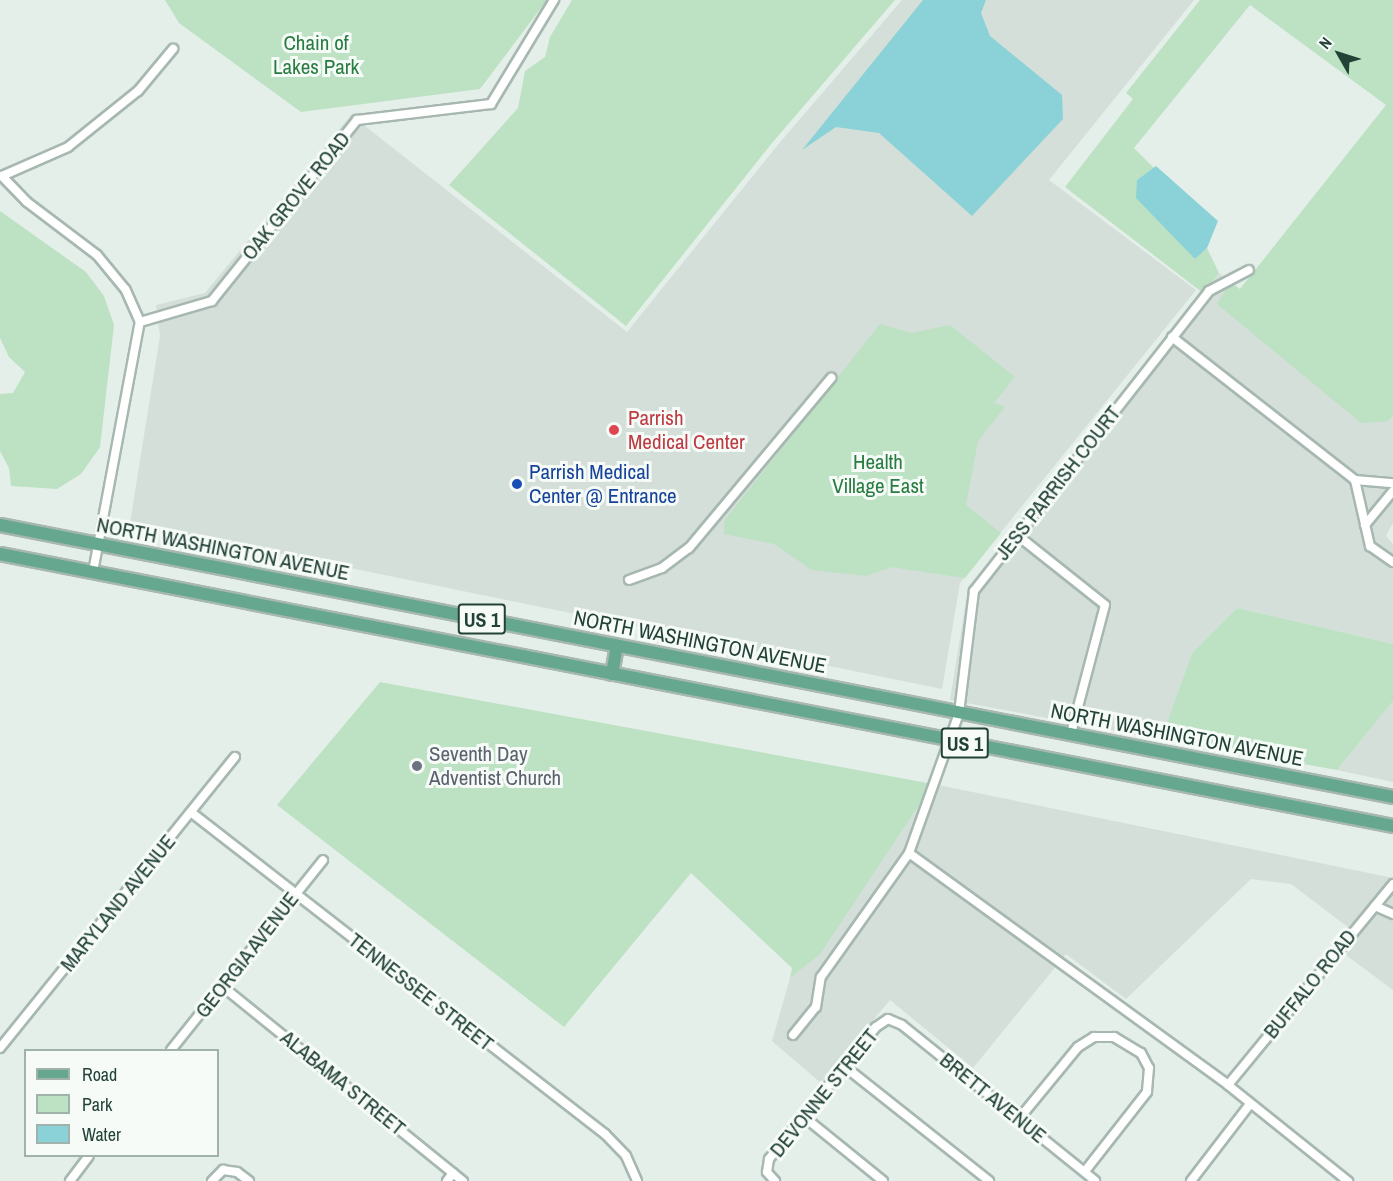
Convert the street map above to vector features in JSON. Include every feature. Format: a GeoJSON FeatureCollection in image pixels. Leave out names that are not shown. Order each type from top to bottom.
{"type":"FeatureCollection","features":[{"type":"Feature","properties":{"kind":"main road","name":"NORTH WASHINGTON AVENUE"},"geometry":{"type":"LineString","coordinates":[[0,525],[1393,797]]}},
{"type":"Feature","properties":{"kind":"main road","name":"US 1"},"geometry":{"type":"LineString","coordinates":[[0,554],[1393,826]]}},
{"type":"Feature","properties":{"kind":"main road"},"geometry":{"type":"LineString","coordinates":[[612,674],[617,646]]}},
{"type":"Feature","properties":{"kind":"street","name":"OAK GROVE ROAD"},"geometry":{"type":"LineString","coordinates":[[140,322],[212,301],[357,120],[491,104],[554,0]]}},
{"type":"Feature","properties":{"kind":"street"},"geometry":{"type":"LineString","coordinates":[[93,572],[140,322],[125,290],[97,255],[27,202],[2,176],[68,147],[138,91],[172,49]]}},
{"type":"Feature","properties":{"kind":"street","name":"JESS PARRISH COURT"},"geometry":{"type":"LineString","coordinates":[[793,1035],[816,1006],[822,977],[909,853],[958,713],[974,591],[1209,291],[1249,270]]}},
{"type":"Feature","properties":{"kind":"street"},"geometry":{"type":"LineString","coordinates":[[1172,337],[1355,480],[1393,483]]}},
{"type":"Feature","properties":{"kind":"street"},"geometry":{"type":"LineString","coordinates":[[629,580],[662,568],[688,549],[831,378]]}},
{"type":"Feature","properties":{"kind":"street"},"geometry":{"type":"LineString","coordinates":[[1355,480],[1370,546],[1393,562]]}},
{"type":"Feature","properties":{"kind":"street"},"geometry":{"type":"LineString","coordinates":[[1365,525],[1393,491]]}},
{"type":"Feature","properties":{"kind":"street"},"geometry":{"type":"LineString","coordinates":[[1017,535],[1105,605],[1071,734]]}},
{"type":"Feature","properties":{"kind":"street","name":"MARYLAND AVENUE"},"geometry":{"type":"LineString","coordinates":[[0,1048],[236,758]]}},
{"type":"Feature","properties":{"kind":"street","name":"TENNESSEE STREET"},"geometry":{"type":"LineString","coordinates":[[192,813],[294,895],[605,1134],[626,1156],[637,1181]]}},
{"type":"Feature","properties":{"kind":"street"},"geometry":{"type":"LineString","coordinates":[[909,853],[1228,1085],[1348,1181]]}},
{"type":"Feature","properties":{"kind":"street","name":"GEORGIA AVENUE"},"geometry":{"type":"LineString","coordinates":[[172,1049],[323,860]]}},
{"type":"Feature","properties":{"kind":"street","name":"BUFFALO ROAD"},"geometry":{"type":"LineString","coordinates":[[1228,1085],[1393,884]]}},
{"type":"Feature","properties":{"kind":"street"},"geometry":{"type":"LineString","coordinates":[[1375,906],[1393,914]]}},
{"type":"Feature","properties":{"kind":"street","name":"ALABAMA STREET"},"geometry":{"type":"LineString","coordinates":[[222,986],[463,1181]]}},
{"type":"Feature","properties":{"kind":"street","name":"DEVONNE STREET"},"geometry":{"type":"LineString","coordinates":[[776,1181],[767,1172],[769,1160],[802,1116],[876,1027],[888,1019]]}},
{"type":"Feature","properties":{"kind":"street","name":"BRETT AVENUE"},"geometry":{"type":"LineString","coordinates":[[888,1019],[902,1025],[1095,1181]]}},
{"type":"Feature","properties":{"kind":"street"},"geometry":{"type":"LineString","coordinates":[[1018,1120],[1078,1047],[1094,1037],[1114,1036],[1141,1053],[1149,1068],[1147,1092],[1085,1171]]}},
{"type":"Feature","properties":{"kind":"street"},"geometry":{"type":"LineString","coordinates":[[844,1066],[989,1181]]}},
{"type":"Feature","properties":{"kind":"street"},"geometry":{"type":"LineString","coordinates":[[1191,1181],[1250,1104]]}},
{"type":"Feature","properties":{"kind":"street"},"geometry":{"type":"LineString","coordinates":[[802,1116],[883,1181]]}},
{"type":"Feature","properties":{"kind":"street"},"geometry":{"type":"LineString","coordinates":[[70,1181],[88,1157]]}},
{"type":"Feature","properties":{"kind":"street"},"geometry":{"type":"LineString","coordinates":[[212,1181],[223,1170],[237,1172],[249,1181]]}},
{"type":"Feature","properties":{"kind":"street"},"geometry":{"type":"LineString","coordinates":[[447,1181],[453,1173]]}},
{"type":"Feature","properties":{"kind":"shaded area","name":"Parrish Medical Center"},"geometry":{"type":"Polygon","coordinates":[[[902,0],[1194,0],[1049,180],[1196,290],[960,583],[942,689],[130,523],[160,336],[156,305],[205,293],[351,115],[627,332],[776,147],[902,0]]]}},
{"type":"Feature","properties":{"kind":"shaded area"},"geometry":{"type":"Polygon","coordinates":[[[1219,273],[1230,282],[1218,303],[1388,421],[1393,416],[1393,523],[1386,536],[1393,544],[1393,644],[1237,608],[1192,653],[1161,739],[950,700],[968,588],[1219,273]]]}},
{"type":"Feature","properties":{"kind":"shaded area"},"geometry":{"type":"Polygon","coordinates":[[[1393,701],[1393,782],[1337,770],[1393,701]]]}},
{"type":"Feature","properties":{"kind":"shaded area"},"geometry":{"type":"Polygon","coordinates":[[[933,784],[1393,878],[1393,990],[1335,947],[1353,931],[1291,884],[1251,879],[1126,999],[1066,954],[973,1068],[890,1000],[821,1083],[772,1041],[790,978],[820,953],[933,784]]]}},
{"type":"Feature","properties":{"kind":"green space","name":"Chain of Lakes Park"},"geometry":{"type":"Polygon","coordinates":[[[165,0],[547,0],[480,89],[301,112],[179,23],[165,0]]]}},
{"type":"Feature","properties":{"kind":"green space"},"geometry":{"type":"Polygon","coordinates":[[[572,0],[895,0],[772,143],[626,326],[449,185],[518,108],[525,71],[545,57],[550,37],[572,0]]]}},
{"type":"Feature","properties":{"kind":"green space"},"geometry":{"type":"Polygon","coordinates":[[[1200,0],[1393,0],[1393,416],[1388,421],[1361,423],[1217,304],[1230,282],[1240,289],[1386,105],[1250,5],[1134,148],[1154,168],[1137,180],[1195,259],[1207,248],[1219,273],[1203,293],[1065,187],[1133,99],[1126,93],[1200,0]]]}},
{"type":"Feature","properties":{"kind":"green space"},"geometry":{"type":"Polygon","coordinates":[[[0,211],[86,272],[104,296],[114,325],[100,447],[81,474],[57,489],[11,486],[9,468],[0,451],[0,394],[13,393],[25,372],[9,357],[0,338],[0,211]]]}},
{"type":"Feature","properties":{"kind":"green space","name":"Health Village East"},"geometry":{"type":"Polygon","coordinates":[[[880,324],[912,333],[950,325],[1015,377],[994,403],[1005,407],[978,441],[966,505],[1001,533],[965,578],[891,567],[866,576],[812,570],[774,544],[724,534],[724,521],[880,324]]]}},
{"type":"Feature","properties":{"kind":"green space"},"geometry":{"type":"Polygon","coordinates":[[[1237,608],[1393,644],[1393,701],[1337,770],[1161,739],[1192,653],[1237,608]]]}},
{"type":"Feature","properties":{"kind":"green space"},"geometry":{"type":"Polygon","coordinates":[[[380,682],[933,784],[820,954],[790,978],[792,968],[691,873],[564,1027],[277,805],[380,682]]]}},
{"type":"Feature","properties":{"kind":"water"},"geometry":{"type":"Polygon","coordinates":[[[923,0],[986,0],[981,13],[990,36],[1062,95],[1063,119],[972,216],[879,133],[836,127],[802,150],[923,0]]]}},
{"type":"Feature","properties":{"kind":"water"},"geometry":{"type":"Polygon","coordinates":[[[1156,166],[1218,221],[1207,248],[1195,259],[1136,198],[1137,180],[1156,166]]]}},
{"type":"Feature","properties":{"kind":"place","name":"Parrish Medical Center"},"geometry":{"type":"Point","coordinates":[614,430]}},
{"type":"Feature","properties":{"kind":"place","name":"Parrish Medical Center @ Entrance"},"geometry":{"type":"Point","coordinates":[517,484]}},
{"type":"Feature","properties":{"kind":"place","name":"Seventh Day Adventist Church"},"geometry":{"type":"Point","coordinates":[417,766]}}]}
